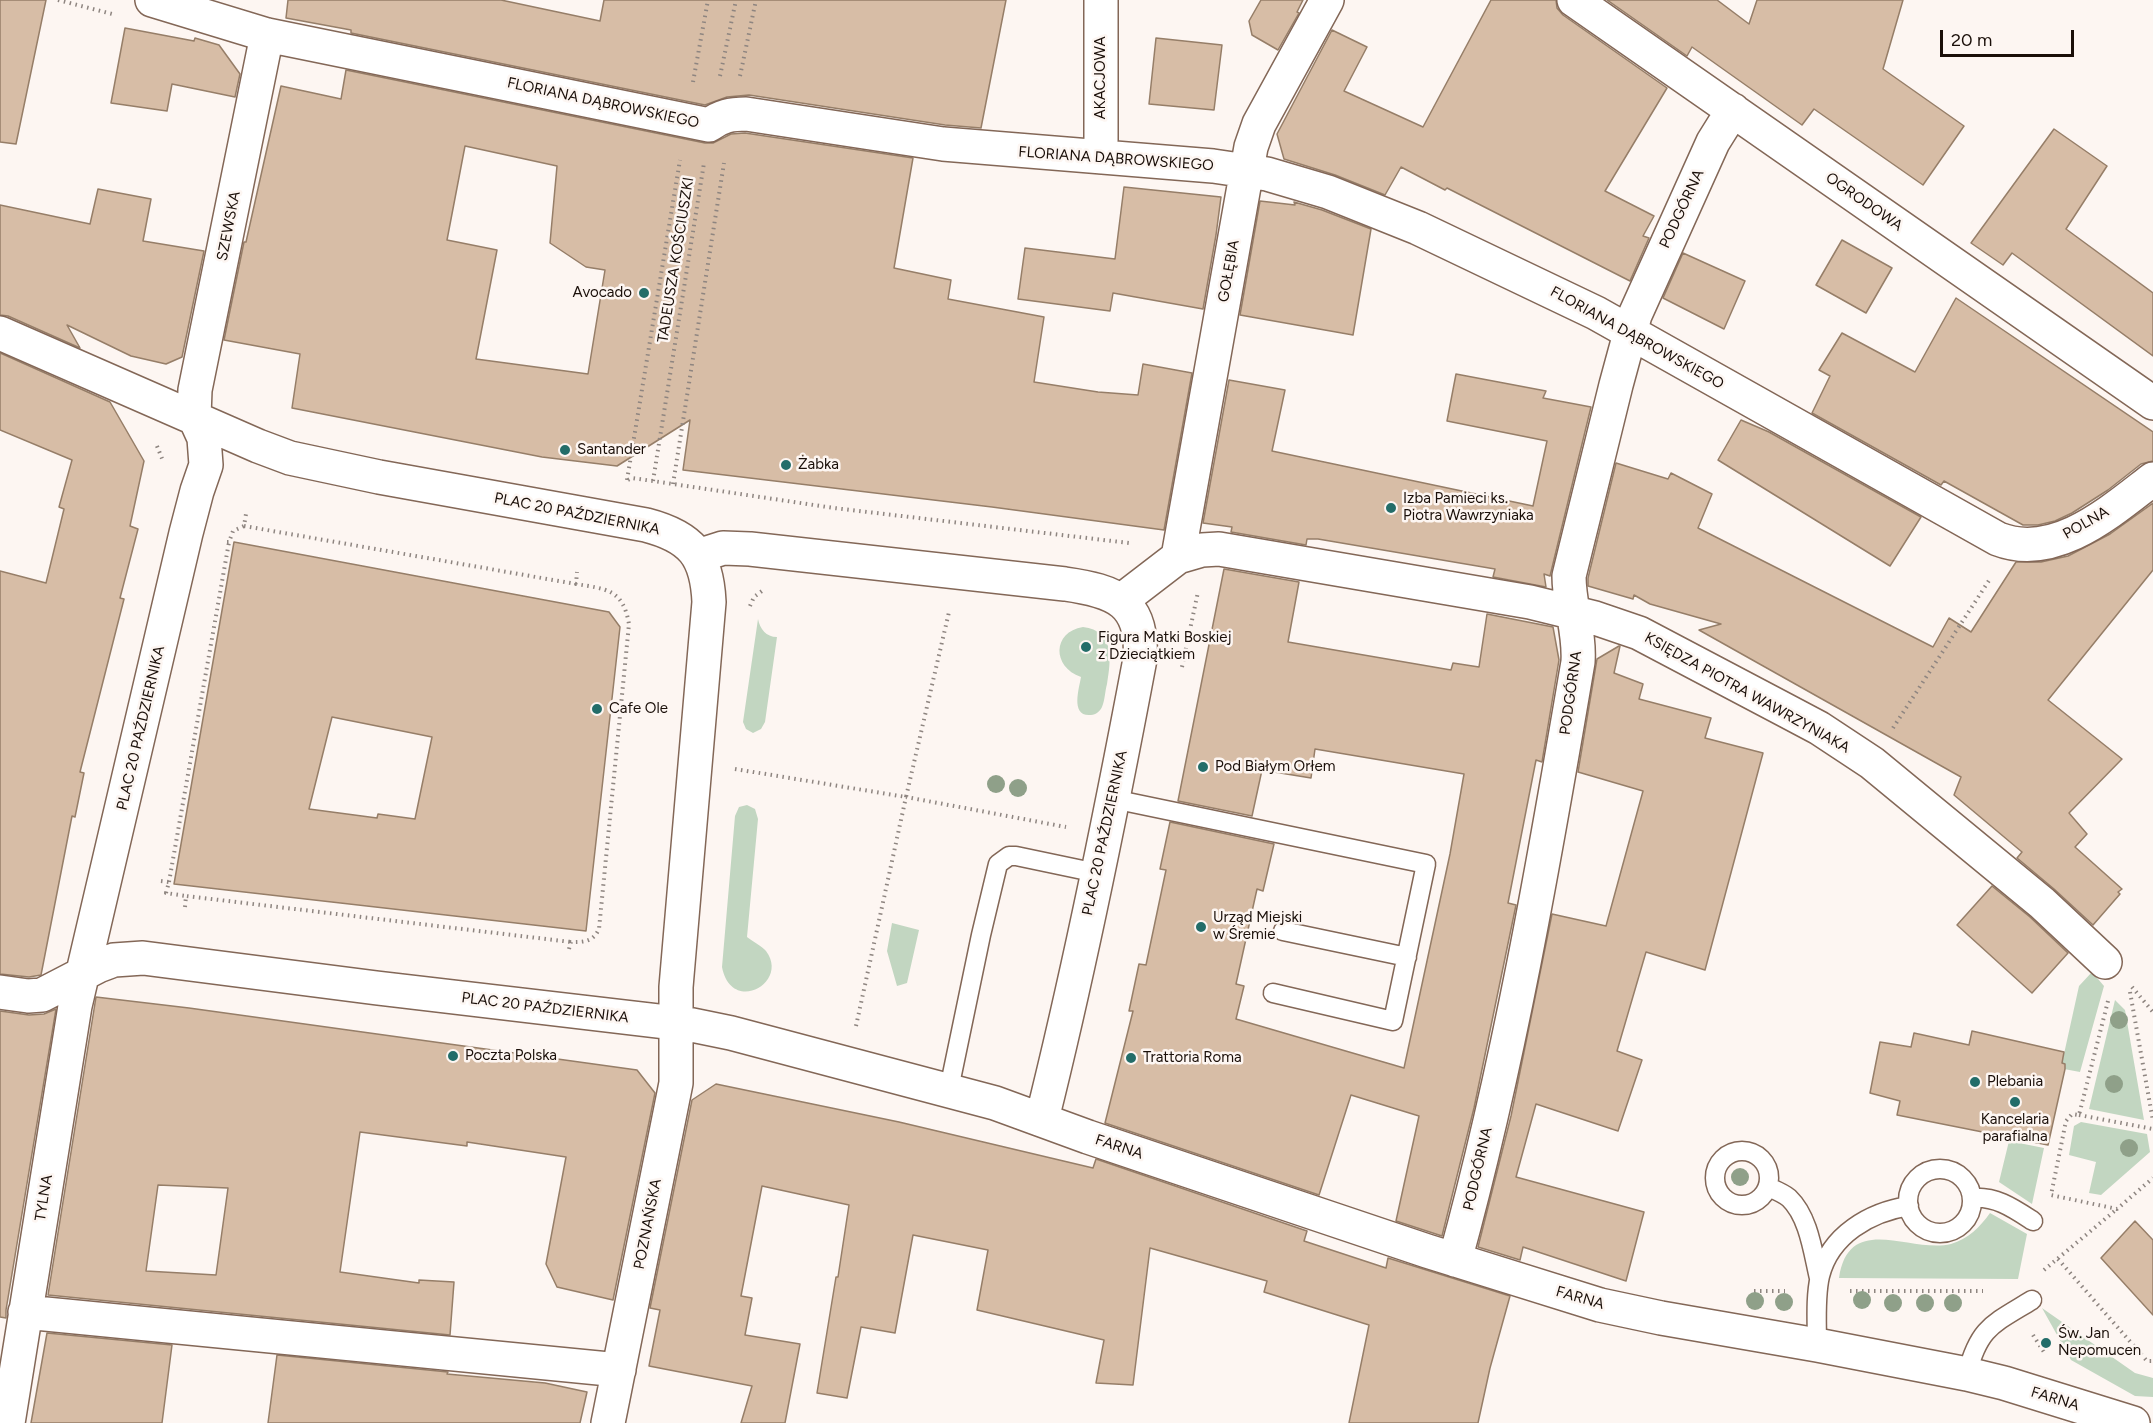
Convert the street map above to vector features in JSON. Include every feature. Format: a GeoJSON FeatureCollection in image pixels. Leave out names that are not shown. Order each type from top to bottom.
{"type":"FeatureCollection","features":[{"type":"Feature","properties":{"kind":"street","name":"FLORIANA DĄBROWSKIEGO"},"geometry":{"type":"LineString","coordinates":[[152,0],[212,9],[267,35],[709,120],[746,114],[943,144],[1175,162],[1247,171],[1317,189],[1418,228],[1596,313],[2011,544]]}},
{"type":"Feature","properties":{"kind":"street","name":"AKACJOWA"},"geometry":{"type":"LineString","coordinates":[[1101,0],[1101,157]]}},
{"type":"Feature","properties":{"kind":"street","name":"GOŁĘBIA"},"geometry":{"type":"LineString","coordinates":[[1172,562],[1251,147],[1259,124],[1327,0]]}},
{"type":"Feature","properties":{"kind":"street","name":"OGRODOWA"},"geometry":{"type":"LineString","coordinates":[[1574,0],[2153,403]]}},
{"type":"Feature","properties":{"kind":"street","name":"SZEWSKA"},"geometry":{"type":"LineString","coordinates":[[194,416],[193,404],[197,377],[267,35]]}},
{"type":"Feature","properties":{"kind":"street","name":"PODGÓRNA"},"geometry":{"type":"LineString","coordinates":[[1455,1260],[1498,1084],[1544,861],[1578,662],[1578,640],[1570,598],[1569,576],[1630,331],[1642,298],[1713,142],[1733,110]]}},
{"type":"Feature","properties":{"kind":"street"},"geometry":{"type":"LineString","coordinates":[[0,333],[194,416]]}},
{"type":"Feature","properties":{"kind":"street","name":"PLAC 20 PAŹDZIERNIKA"},"geometry":{"type":"LineString","coordinates":[[194,416],[258,446],[290,458],[379,477],[646,525],[675,535],[687,543],[698,556],[705,569],[709,602],[680,940],[676,1023]]}},
{"type":"Feature","properties":{"kind":"street","name":"PLAC 20 PAŹDZIERNIKA"},"geometry":{"type":"LineString","coordinates":[[84,974],[186,533],[206,465],[204,438],[194,416]]}},
{"type":"Feature","properties":{"kind":"street","name":"POLNA"},"geometry":{"type":"LineString","coordinates":[[2011,544],[2032,545],[2063,538],[2100,518],[2153,479]]}},
{"type":"Feature","properties":{"kind":"street"},"geometry":{"type":"LineString","coordinates":[[698,556],[723,548],[761,550],[1083,587],[1107,592],[1122,600]]}},
{"type":"Feature","properties":{"kind":"street","name":"KSIĘDZA PIOTRA WAWRZYNIAKA"},"geometry":{"type":"LineString","coordinates":[[1122,600],[1172,562],[1191,552],[1219,549],[1530,602],[1615,624],[1669,647],[1848,746],[1905,789],[2042,903],[2114,979]]}},
{"type":"Feature","properties":{"kind":"street","name":"PLAC 20 PAŹDZIERNIKA"},"geometry":{"type":"LineString","coordinates":[[84,974],[114,960],[144,958],[676,1023],[731,1033],[949,1089],[1042,1119],[1059,1051],[1113,799],[1141,647],[1138,625],[1122,600]]}},
{"type":"Feature","properties":{"kind":"street"},"geometry":{"type":"LineString","coordinates":[[0,992],[28,996],[42,995],[84,974]]}},
{"type":"Feature","properties":{"kind":"street","name":"TYLNA"},"geometry":{"type":"LineString","coordinates":[[8,1423],[75,1006],[84,974]]}},
{"type":"Feature","properties":{"kind":"street","name":"POZNAŃSKA"},"geometry":{"type":"LineString","coordinates":[[608,1423],[676,1083],[676,1023]]}},
{"type":"Feature","properties":{"kind":"street","name":"FARNA"},"geometry":{"type":"LineString","coordinates":[[1042,1119],[1082,1135],[1455,1260],[1629,1312],[1967,1374],[2004,1383],[2079,1415],[2133,1423]]}},
{"type":"Feature","properties":{"kind":"street"},"geometry":{"type":"LineString","coordinates":[[25,1312],[619,1370]]}},
{"type":"Feature","properties":{"kind":"lane"},"geometry":{"type":"LineString","coordinates":[[1113,799],[1426,864],[1393,1021],[1273,993]]}},
{"type":"Feature","properties":{"kind":"lane"},"geometry":{"type":"LineString","coordinates":[[949,1089],[998,864],[1009,856],[1016,856],[1097,873]]}},
{"type":"Feature","properties":{"kind":"lane"},"geometry":{"type":"LineString","coordinates":[[1283,930],[1407,957]]}},
{"type":"Feature","properties":{"kind":"lane"},"geometry":{"type":"LineString","coordinates":[[1936,1170],[1955,1173],[1969,1188],[1972,1198],[1972,1207],[1962,1225],[1944,1233],[1935,1233],[1917,1223],[1909,1206],[1912,1186],[1926,1173],[1936,1170]]}},
{"type":"Feature","properties":{"kind":"lane"},"geometry":{"type":"LineString","coordinates":[[1768,1187],[1790,1199],[1796,1208],[1808,1234],[1819,1285]]}},
{"type":"Feature","properties":{"kind":"lane"},"geometry":{"type":"LineString","coordinates":[[1972,1198],[1993,1198],[2033,1221]]}},
{"type":"Feature","properties":{"kind":"lane"},"geometry":{"type":"LineString","coordinates":[[1817,1345],[1819,1285],[1823,1265],[1833,1249],[1856,1226],[1879,1213],[1909,1206]]}},
{"type":"Feature","properties":{"kind":"lane"},"geometry":{"type":"LineString","coordinates":[[1967,1374],[1980,1337],[1999,1320],[2032,1300]]}},
{"type":"Feature","properties":{"kind":"path"},"geometry":{"type":"LineString","coordinates":[[58,0],[124,17]]}},
{"type":"Feature","properties":{"kind":"path"},"geometry":{"type":"LineString","coordinates":[[673,484],[709,120],[708,0]]}},
{"type":"Feature","properties":{"kind":"path","name":"TADEUSZA KOŚCIUSZKI"},"geometry":{"type":"LineString","coordinates":[[646,525],[709,120],[736,0]]}},
{"type":"Feature","properties":{"kind":"path"},"geometry":{"type":"LineString","coordinates":[[627,480],[709,120],[756,0]]}},
{"type":"Feature","properties":{"kind":"path"},"geometry":{"type":"LineString","coordinates":[[622,482],[632,478],[834,508],[1150,545],[1172,562],[1196,602]]}},
{"type":"Feature","properties":{"kind":"path"},"geometry":{"type":"LineString","coordinates":[[832,519],[834,508]]}},
{"type":"Feature","properties":{"kind":"path"},"geometry":{"type":"LineString","coordinates":[[244,525],[246,514]]}},
{"type":"Feature","properties":{"kind":"path"},"geometry":{"type":"LineString","coordinates":[[244,525],[606,589],[616,594],[627,613],[629,624],[599,929],[592,940],[571,942],[166,893],[229,542],[232,531],[244,525]]}},
{"type":"Feature","properties":{"kind":"path"},"geometry":{"type":"LineString","coordinates":[[222,540],[229,542]]}},
{"type":"Feature","properties":{"kind":"path"},"geometry":{"type":"LineString","coordinates":[[576,584],[577,572]]}},
{"type":"Feature","properties":{"kind":"path"},"geometry":{"type":"LineString","coordinates":[[1887,737],[1994,573]]}},
{"type":"Feature","properties":{"kind":"path"},"geometry":{"type":"LineString","coordinates":[[749,607],[754,597],[769,589]]}},
{"type":"Feature","properties":{"kind":"path"},"geometry":{"type":"LineString","coordinates":[[856,1026],[950,605]]}},
{"type":"Feature","properties":{"kind":"path"},"geometry":{"type":"LineString","coordinates":[[731,768],[906,797],[1070,828]]}},
{"type":"Feature","properties":{"kind":"path"},"geometry":{"type":"LineString","coordinates":[[160,881],[168,882]]}},
{"type":"Feature","properties":{"kind":"path"},"geometry":{"type":"LineString","coordinates":[[185,907],[186,896]]}},
{"type":"Feature","properties":{"kind":"path"},"geometry":{"type":"LineString","coordinates":[[569,950],[571,942]]}},
{"type":"Feature","properties":{"kind":"path"},"geometry":{"type":"LineString","coordinates":[[2079,1114],[2114,979]]}},
{"type":"Feature","properties":{"kind":"path"},"geometry":{"type":"LineString","coordinates":[[2114,979],[2153,1121]]}},
{"type":"Feature","properties":{"kind":"path"},"geometry":{"type":"LineString","coordinates":[[2117,1209],[2051,1195],[2066,1121],[2072,1114],[2079,1114],[2153,1129]]}},
{"type":"Feature","properties":{"kind":"path"},"geometry":{"type":"LineString","coordinates":[[2041,1272],[2153,1178]]}},
{"type":"Feature","properties":{"kind":"path"},"geometry":{"type":"LineString","coordinates":[[2058,1259],[2147,1361],[2153,1361]]}},
{"type":"Feature","properties":{"kind":"path"},"geometry":{"type":"LineString","coordinates":[[1747,1291],[1819,1285],[1990,1291]]}},
{"type":"Feature","properties":{"kind":"green space"},"geometry":{"type":"Polygon","coordinates":[[[758,619],[764,632],[777,637],[765,722],[761,729],[753,733],[746,729],[743,722],[758,619]]]}},
{"type":"Feature","properties":{"kind":"green space"},"geometry":{"type":"Polygon","coordinates":[[[1083,627],[1101,634],[1106,640],[1110,656],[1103,704],[1093,715],[1080,712],[1077,701],[1081,677],[1065,666],[1060,650],[1061,642],[1066,636],[1073,630],[1083,627]]]}},
{"type":"Feature","properties":{"kind":"green space"},"geometry":{"type":"Polygon","coordinates":[[[747,805],[755,809],[758,819],[747,937],[766,951],[771,963],[771,974],[765,983],[756,989],[746,991],[736,989],[727,981],[722,967],[735,816],[739,807],[747,805]]]}},
{"type":"Feature","properties":{"kind":"green space"},"geometry":{"type":"Polygon","coordinates":[[[892,923],[919,930],[907,983],[897,986],[887,951],[892,923]]]}},
{"type":"Feature","properties":{"kind":"green space"},"geometry":{"type":"Polygon","coordinates":[[[2092,972],[2104,986],[2080,1072],[2064,1069],[2065,1064],[2062,1063],[2079,986],[2092,972]]]}},
{"type":"Feature","properties":{"kind":"green space"},"geometry":{"type":"Polygon","coordinates":[[[2115,1000],[2125,1010],[2144,1120],[2089,1109],[2115,1000]]]}},
{"type":"Feature","properties":{"kind":"green space"},"geometry":{"type":"Polygon","coordinates":[[[2081,1122],[2147,1134],[2150,1152],[2101,1195],[2089,1193],[2096,1162],[2069,1155],[2074,1126],[2081,1122]]]}},
{"type":"Feature","properties":{"kind":"green space"},"geometry":{"type":"Polygon","coordinates":[[[2009,1141],[2044,1148],[2032,1204],[1999,1182],[2009,1141]]]}},
{"type":"Feature","properties":{"kind":"green space"},"geometry":{"type":"Polygon","coordinates":[[[1990,1213],[2027,1234],[2018,1279],[1839,1278],[1845,1258],[1855,1246],[1868,1240],[1935,1246],[1951,1244],[1973,1232],[1990,1213]]]}},
{"type":"Feature","properties":{"kind":"green space"},"geometry":{"type":"Polygon","coordinates":[[[2042,1308],[2135,1373],[2153,1378],[2153,1397],[2135,1396],[2071,1360],[2042,1308]]]}},
{"type":"Feature","properties":{"kind":"building"},"geometry":{"type":"Polygon","coordinates":[[[0,0],[46,0],[16,144],[0,142],[0,0]]]}},
{"type":"Feature","properties":{"kind":"building"},"geometry":{"type":"Polygon","coordinates":[[[288,0],[501,0],[600,21],[604,0],[1006,0],[981,128],[945,125],[749,95],[727,97],[705,105],[286,18],[288,0]]]}},
{"type":"Feature","properties":{"kind":"building"},"geometry":{"type":"Polygon","coordinates":[[[1261,0],[1303,0],[1297,12],[1299,13],[1278,50],[1252,35],[1249,21],[1261,0]]]}},
{"type":"Feature","properties":{"kind":"building"},"geometry":{"type":"Polygon","coordinates":[[[1491,0],[1556,0],[1557,8],[1563,15],[1667,88],[1605,191],[1654,216],[1643,236],[1649,238],[1630,281],[1401,167],[1385,195],[1335,175],[1284,159],[1277,134],[1332,30],[1367,47],[1344,91],[1423,127],[1491,0]]]}},
{"type":"Feature","properties":{"kind":"building"},"geometry":{"type":"Polygon","coordinates":[[[1607,0],[1717,0],[1749,24],[1757,0],[1903,0],[1883,69],[1964,126],[1923,185],[1814,109],[1802,125],[1692,47],[1687,56],[1607,0]]]}},
{"type":"Feature","properties":{"kind":"building"},"geometry":{"type":"Polygon","coordinates":[[[125,28],[194,41],[195,38],[219,45],[240,74],[235,97],[172,84],[167,111],[111,103],[125,28]]]}},
{"type":"Feature","properties":{"kind":"building"},"geometry":{"type":"Polygon","coordinates":[[[1156,38],[1222,45],[1214,110],[1149,104],[1156,38]]]}},
{"type":"Feature","properties":{"kind":"building"},"geometry":{"type":"Polygon","coordinates":[[[346,70],[705,143],[713,143],[731,134],[745,133],[913,158],[894,268],[951,280],[948,299],[1044,317],[1034,382],[1098,392],[1138,395],[1143,364],[1192,373],[1164,530],[683,470],[690,420],[617,466],[542,457],[292,408],[300,354],[224,340],[244,242],[246,242],[281,86],[341,99],[346,70]],[[465,146],[447,240],[497,250],[476,359],[588,374],[605,270],[586,267],[550,243],[557,166],[465,146]]]}},
{"type":"Feature","properties":{"kind":"building"},"geometry":{"type":"Polygon","coordinates":[[[2054,129],[2107,166],[2066,229],[2153,293],[2153,356],[2012,253],[2003,265],[1971,243],[2054,129]]]}},
{"type":"Feature","properties":{"kind":"building"},"geometry":{"type":"Polygon","coordinates":[[[1124,187],[1221,197],[1203,309],[1113,293],[1110,311],[1018,299],[1025,248],[1115,259],[1124,187]]]}},
{"type":"Feature","properties":{"kind":"building"},"geometry":{"type":"Polygon","coordinates":[[[98,189],[151,199],[143,241],[204,251],[182,357],[166,364],[131,356],[67,325],[80,348],[8,316],[0,315],[0,205],[90,224],[98,189]]]}},
{"type":"Feature","properties":{"kind":"building"},"geometry":{"type":"Polygon","coordinates":[[[1260,201],[1295,205],[1294,202],[1371,229],[1353,335],[1240,315],[1260,201]]]}},
{"type":"Feature","properties":{"kind":"building"},"geometry":{"type":"Polygon","coordinates":[[[1842,240],[1892,268],[1866,313],[1816,285],[1842,240]]]}},
{"type":"Feature","properties":{"kind":"building"},"geometry":{"type":"Polygon","coordinates":[[[1683,253],[1745,281],[1724,329],[1663,298],[1683,253]]]}},
{"type":"Feature","properties":{"kind":"building"},"geometry":{"type":"Polygon","coordinates":[[[1956,298],[2153,432],[2153,461],[2141,464],[2108,490],[2072,513],[2055,521],[2038,525],[2023,525],[1944,481],[1941,485],[1812,413],[1830,376],[1819,370],[1842,333],[1915,372],[1956,298]]]}},
{"type":"Feature","properties":{"kind":"building"},"geometry":{"type":"Polygon","coordinates":[[[0,353],[110,402],[144,461],[130,526],[138,529],[120,598],[124,599],[80,772],[84,773],[75,817],[72,816],[41,975],[29,977],[0,974],[0,571],[46,583],[64,509],[59,507],[72,460],[0,430],[0,353]]]}},
{"type":"Feature","properties":{"kind":"building"},"geometry":{"type":"Polygon","coordinates":[[[1456,374],[1546,391],[1543,398],[1591,407],[1550,576],[1544,574],[1546,587],[1493,577],[1495,569],[1318,539],[1307,539],[1306,545],[1231,532],[1232,527],[1203,523],[1229,380],[1285,390],[1272,451],[1533,506],[1547,441],[1447,421],[1456,374]]]}},
{"type":"Feature","properties":{"kind":"building"},"geometry":{"type":"Polygon","coordinates":[[[1741,420],[1769,432],[1921,517],[1890,566],[1718,460],[1741,420]]]}},
{"type":"Feature","properties":{"kind":"building"},"geometry":{"type":"Polygon","coordinates":[[[1616,463],[1668,479],[1671,473],[1712,494],[1698,528],[1933,647],[1949,618],[1971,632],[2016,562],[2041,562],[2068,556],[2110,534],[2153,503],[2153,570],[2048,700],[2122,759],[2069,813],[2087,834],[2075,847],[2122,889],[2093,925],[2017,858],[2022,852],[1954,795],[1961,777],[1699,630],[1721,624],[1650,604],[1634,595],[1633,599],[1588,586],[1616,463]]]}},
{"type":"Feature","properties":{"kind":"building"},"geometry":{"type":"Polygon","coordinates":[[[234,542],[609,612],[620,627],[586,931],[174,884],[234,542]],[[332,717],[309,809],[377,818],[378,814],[415,819],[432,737],[332,717]]]}},
{"type":"Feature","properties":{"kind":"building"},"geometry":{"type":"Polygon","coordinates":[[[1224,569],[1299,582],[1288,642],[1451,670],[1453,663],[1479,667],[1487,614],[1553,627],[1559,660],[1542,762],[1536,760],[1508,903],[1516,905],[1474,1108],[1442,1236],[1396,1221],[1419,1116],[1351,1095],[1319,1195],[1105,1123],[1133,1011],[1129,1011],[1139,964],[1146,965],[1166,870],[1160,869],[1170,822],[1274,844],[1263,891],[1257,889],[1236,984],[1244,986],[1236,1019],[1404,1068],[1450,854],[1464,774],[1315,749],[1311,778],[1262,770],[1252,816],[1178,801],[1224,569]]]}},
{"type":"Feature","properties":{"kind":"building"},"geometry":{"type":"Polygon","coordinates":[[[1619,646],[1614,673],[1643,684],[1639,699],[1711,718],[1705,738],[1763,753],[1705,970],[1646,952],[1617,1051],[1642,1060],[1618,1131],[1536,1104],[1516,1177],[1644,1212],[1626,1281],[1523,1247],[1520,1260],[1478,1247],[1511,1116],[1552,914],[1606,926],[1643,791],[1578,772],[1597,659],[1619,646]]]}},
{"type":"Feature","properties":{"kind":"building"},"geometry":{"type":"Polygon","coordinates":[[[1992,886],[2030,917],[2068,953],[2032,993],[1957,925],[1992,886]]]}},
{"type":"Feature","properties":{"kind":"building"},"geometry":{"type":"Polygon","coordinates":[[[96,997],[637,1070],[655,1093],[613,1300],[557,1287],[546,1264],[566,1157],[467,1142],[467,1146],[360,1132],[340,1272],[419,1283],[419,1280],[454,1282],[450,1335],[48,1295],[96,997]],[[158,1185],[146,1271],[216,1275],[228,1188],[158,1185]]]}},
{"type":"Feature","properties":{"kind":"building"},"geometry":{"type":"Polygon","coordinates":[[[56,1009],[6,1318],[0,1317],[0,1011],[29,1015],[44,1014],[56,1009]]]}},
{"type":"Feature","properties":{"kind":"building","name":"Plebania"},"geometry":{"type":"Polygon","coordinates":[[[1972,1031],[2064,1052],[2062,1063],[2065,1064],[2065,1069],[2048,1145],[1897,1115],[1900,1101],[1870,1093],[1880,1042],[1911,1047],[1914,1033],[1969,1045],[1972,1031]]]}},
{"type":"Feature","properties":{"kind":"building"},"geometry":{"type":"Polygon","coordinates":[[[716,1084],[899,1122],[1093,1168],[1096,1159],[1307,1231],[1304,1241],[1386,1268],[1388,1258],[1510,1296],[1490,1368],[1478,1423],[1349,1423],[1369,1325],[1264,1292],[1267,1281],[1150,1248],[1133,1385],[1096,1383],[1104,1340],[977,1310],[988,1250],[913,1235],[895,1333],[861,1327],[847,1398],[817,1393],[849,1205],[762,1186],[741,1296],[752,1298],[745,1335],[800,1344],[785,1423],[741,1423],[752,1386],[649,1366],[660,1310],[650,1308],[692,1100],[716,1084]]]}},
{"type":"Feature","properties":{"kind":"building"},"geometry":{"type":"Polygon","coordinates":[[[2135,1221],[2153,1240],[2153,1315],[2101,1258],[2135,1221]]]}},
{"type":"Feature","properties":{"kind":"building"},"geometry":{"type":"Polygon","coordinates":[[[47,1333],[172,1345],[162,1423],[31,1423],[47,1333]]]}},
{"type":"Feature","properties":{"kind":"building"},"geometry":{"type":"Polygon","coordinates":[[[277,1355],[545,1383],[587,1392],[580,1423],[268,1423],[277,1355]]]}},
{"type":"Feature","properties":{"kind":"place","name":"Avocado"},"geometry":{"type":"Point","coordinates":[644,293]}},
{"type":"Feature","properties":{"kind":"place","name":"Santander"},"geometry":{"type":"Point","coordinates":[565,450]}},
{"type":"Feature","properties":{"kind":"place","name":"Żabka"},"geometry":{"type":"Point","coordinates":[786,465]}},
{"type":"Feature","properties":{"kind":"place","name":"Izba Pamieci ks. Piotra Wawrzyniaka"},"geometry":{"type":"Point","coordinates":[1391,508]}},
{"type":"Feature","properties":{"kind":"place","name":"Figura Matki Boskiej z Dzieciątkiem"},"geometry":{"type":"Point","coordinates":[1086,647]}},
{"type":"Feature","properties":{"kind":"place","name":"Cafe Ole"},"geometry":{"type":"Point","coordinates":[597,709]}},
{"type":"Feature","properties":{"kind":"place","name":"Pod Białym Orłem"},"geometry":{"type":"Point","coordinates":[1203,767]}},
{"type":"Feature","properties":{"kind":"place","name":"Urząd Miejski w Śremie"},"geometry":{"type":"Point","coordinates":[1201,927]}},
{"type":"Feature","properties":{"kind":"place","name":"Poczta Polska"},"geometry":{"type":"Point","coordinates":[453,1056]}},
{"type":"Feature","properties":{"kind":"place","name":"Trattoria Roma"},"geometry":{"type":"Point","coordinates":[1131,1058]}},
{"type":"Feature","properties":{"kind":"place","name":"Plebania"},"geometry":{"type":"Point","coordinates":[1975,1082]}},
{"type":"Feature","properties":{"kind":"place","name":"Kancelaria parafialna"},"geometry":{"type":"Point","coordinates":[2015,1102]}},
{"type":"Feature","properties":{"kind":"place","name":"Św. Jan Nepomucen"},"geometry":{"type":"Point","coordinates":[2046,1343]}}]}
